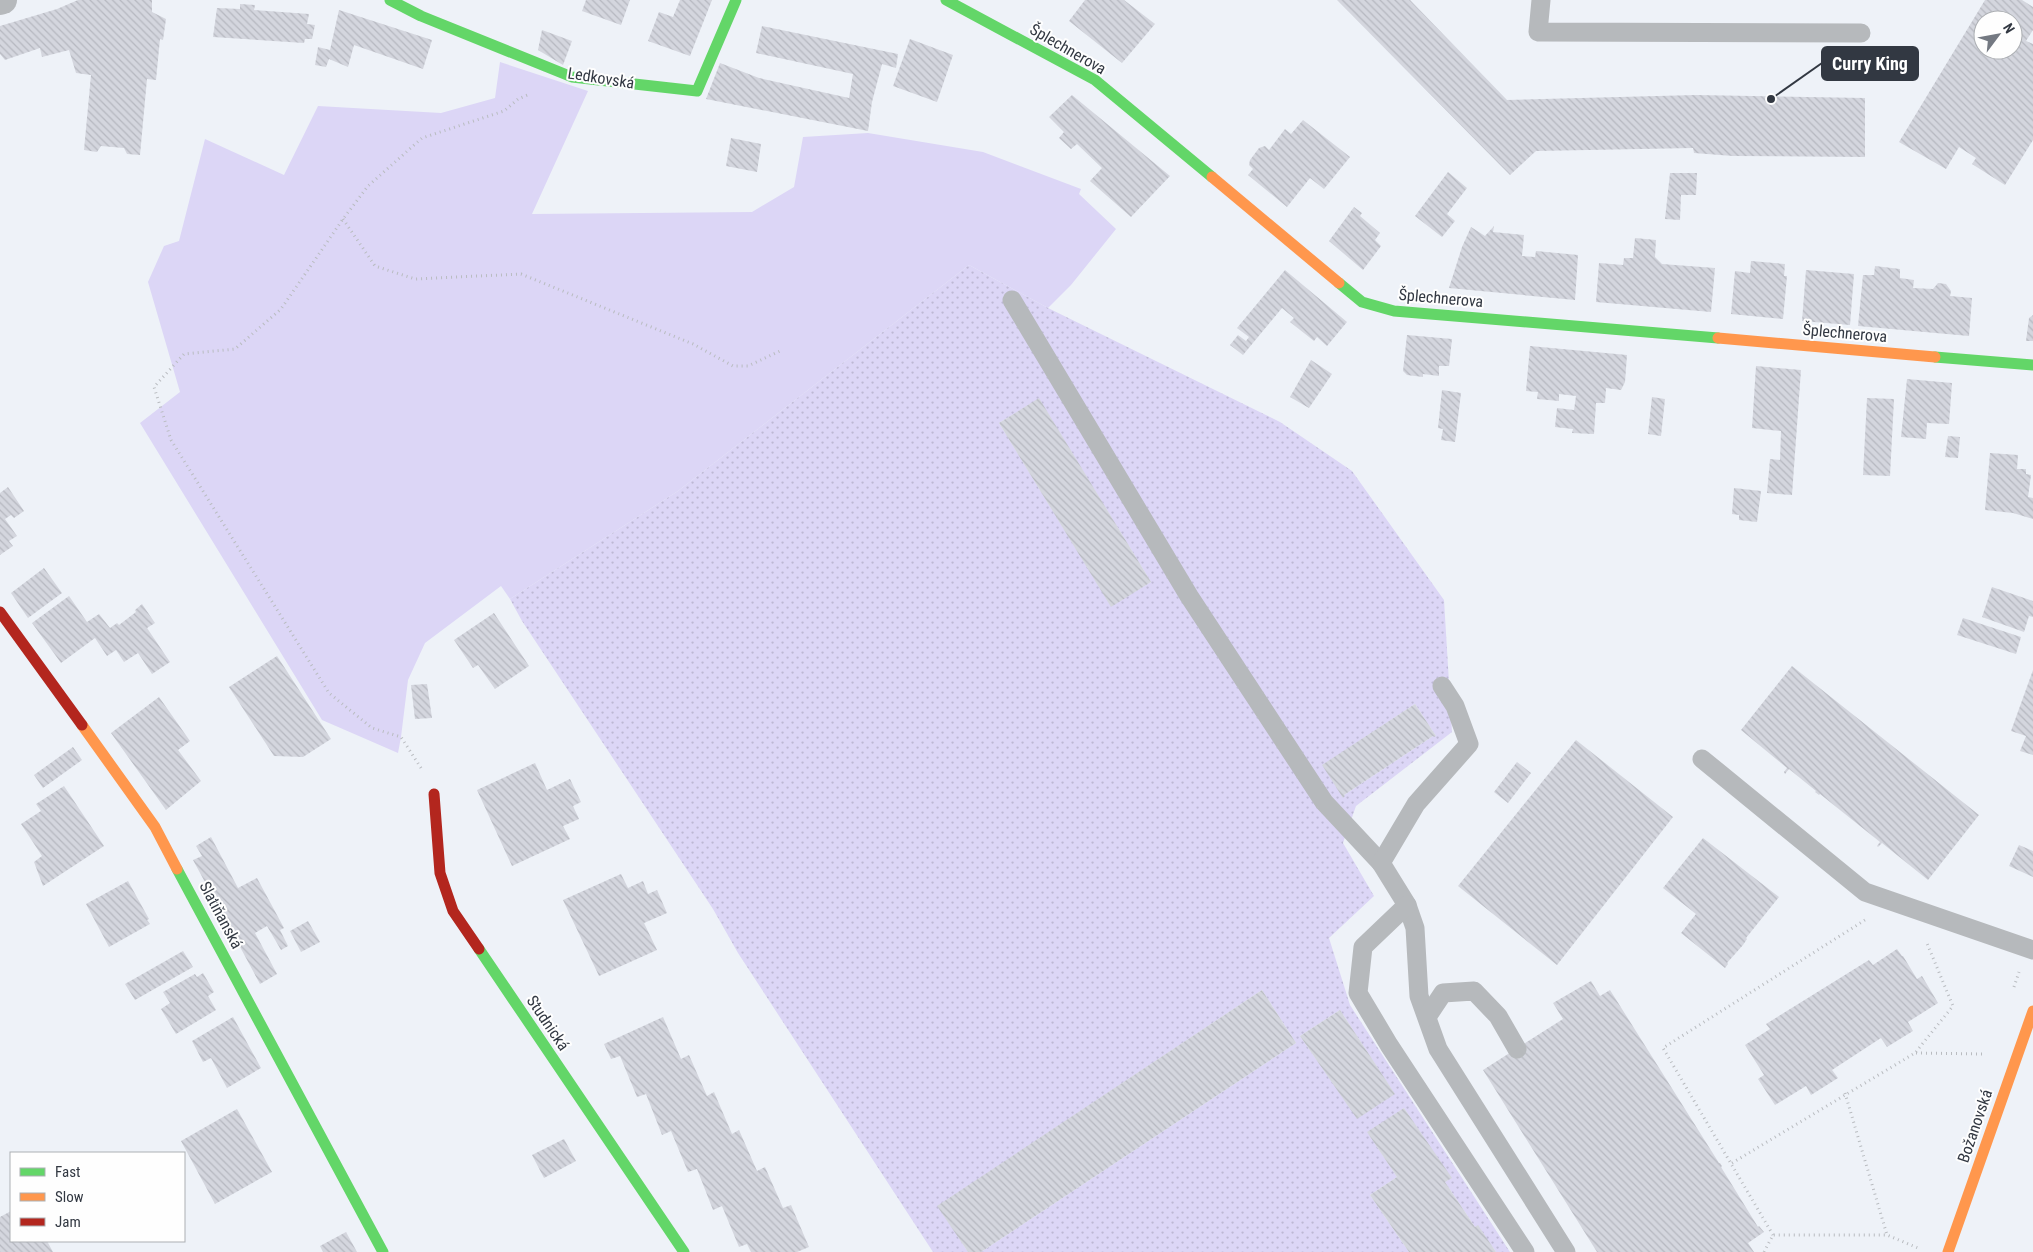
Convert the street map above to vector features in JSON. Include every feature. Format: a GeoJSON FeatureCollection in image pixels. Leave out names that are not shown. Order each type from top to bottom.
{"type":"FeatureCollection","features":[{"type":"Feature","properties":{"kind":"street","name":"Ledkovská"},"geometry":{"type":"LineString","coordinates":[[390,0],[421,16],[572,76],[697,91],[736,0]]}},
{"type":"Feature","properties":{"kind":"street","name":"Šplechnerova"},"geometry":{"type":"LineString","coordinates":[[946,0],[1095,80],[1362,302],[1394,311],[2033,366]]}},
{"type":"Feature","properties":{"kind":"street","name":"Slatiňanská"},"geometry":{"type":"LineString","coordinates":[[0,612],[155,826],[383,1252]]}},
{"type":"Feature","properties":{"kind":"street","name":"Studnická"},"geometry":{"type":"LineString","coordinates":[[434,794],[440,873],[452,911],[684,1252]]}},
{"type":"Feature","properties":{"kind":"street","name":"Božanovská"},"geometry":{"type":"LineString","coordinates":[[1948,1252],[2033,1011]]}},
{"type":"Feature","properties":{"kind":"lane"},"geometry":{"type":"LineString","coordinates":[[1541,0],[1538,32],[1861,33]]}},
{"type":"Feature","properties":{"kind":"lane"},"geometry":{"type":"LineString","coordinates":[[1012,300],[1194,604],[1324,802],[1381,863],[1407,905],[1415,928],[1419,996],[1438,1049],[1566,1252]]}},
{"type":"Feature","properties":{"kind":"lane"},"geometry":{"type":"LineString","coordinates":[[1381,863],[1416,804],[1469,744],[1454,706],[1442,686]]}},
{"type":"Feature","properties":{"kind":"lane"},"geometry":{"type":"LineString","coordinates":[[1702,759],[1865,892],[2033,950]]}},
{"type":"Feature","properties":{"kind":"lane"},"geometry":{"type":"LineString","coordinates":[[1407,905],[1363,947],[1358,993],[1389,1045],[1525,1252]]}},
{"type":"Feature","properties":{"kind":"lane"},"geometry":{"type":"LineString","coordinates":[[1427,1017],[1442,993],[1474,990],[1498,1016],[1516,1049]]}},
{"type":"Feature","properties":{"kind":"path"},"geometry":{"type":"LineString","coordinates":[[434,794],[401,737],[372,728],[329,693],[171,440],[154,387],[184,354],[236,349],[281,309],[342,219],[368,186],[422,138],[504,111],[518,99],[572,76]]}},
{"type":"Feature","properties":{"kind":"path"},"geometry":{"type":"LineString","coordinates":[[342,219],[375,266],[415,279],[521,274],[694,344],[733,366],[748,366],[780,351]]}},
{"type":"Feature","properties":{"kind":"path"},"geometry":{"type":"LineString","coordinates":[[1732,1163],[1915,1052],[1953,1006],[1912,908],[1870,917],[1663,1048],[1773,1234]]}},
{"type":"Feature","properties":{"kind":"path"},"geometry":{"type":"LineString","coordinates":[[1915,1052],[1990,1054]]}},
{"type":"Feature","properties":{"kind":"path"},"geometry":{"type":"LineString","coordinates":[[1845,1093],[1887,1235]]}},
{"type":"Feature","properties":{"kind":"path"},"geometry":{"type":"LineString","coordinates":[[1773,1234],[1887,1235],[1922,1250]]}},
{"type":"Feature","properties":{"kind":"path"},"geometry":{"type":"LineString","coordinates":[[1764,1252],[1773,1234]]}},
{"type":"Feature","properties":{"kind":"shaded area"},"geometry":{"type":"Polygon","coordinates":[[[500,62],[588,91],[532,214],[752,212],[794,187],[803,137],[868,133],[983,152],[1081,189],[1079,194],[1116,229],[1071,285],[1048,308],[969,265],[678,491],[510,599],[501,586],[425,643],[408,680],[398,753],[322,720],[140,423],[180,392],[148,282],[164,246],[179,241],[205,139],[284,175],[318,106],[441,113],[495,98],[500,62]]]}},
{"type":"Feature","properties":{"kind":"shaded area"},"geometry":{"type":"Polygon","coordinates":[[[969,265],[1048,308],[1280,422],[1352,471],[1444,600],[1452,732],[1356,806],[1343,843],[1374,896],[1329,938],[1350,1005],[1510,1252],[1496,1252],[1478,1226],[1475,1227],[1445,1182],[1451,1178],[1404,1108],[1368,1133],[1397,1177],[1370,1195],[1409,1252],[981,1252],[1296,1043],[1262,990],[938,1206],[968,1252],[933,1252],[738,953],[713,909],[522,621],[510,599],[678,491],[969,265]],[[1039,399],[999,423],[1111,606],[1151,582],[1039,399]],[[1415,704],[1323,765],[1343,797],[1433,736],[1436,736],[1415,704]],[[1340,1010],[1300,1036],[1357,1118],[1394,1093],[1340,1010]]]}},
{"type":"Feature","properties":{"kind":"building"},"geometry":{"type":"Polygon","coordinates":[[[78,0],[152,0],[152,12],[166,19],[163,40],[160,39],[156,80],[147,79],[140,155],[127,154],[124,148],[101,146],[97,152],[84,150],[91,75],[76,73],[69,50],[42,57],[40,48],[5,60],[0,54],[0,26],[57,9],[78,0]]]}},
{"type":"Feature","properties":{"kind":"building"},"geometry":{"type":"Polygon","coordinates":[[[586,0],[630,0],[621,25],[582,11],[586,0]]]}},
{"type":"Feature","properties":{"kind":"building"},"geometry":{"type":"Polygon","coordinates":[[[680,0],[712,0],[690,56],[648,41],[659,12],[673,17],[680,0]]]}},
{"type":"Feature","properties":{"kind":"building"},"geometry":{"type":"Polygon","coordinates":[[[1085,0],[1124,0],[1155,24],[1122,63],[1069,21],[1085,0]]]}},
{"type":"Feature","properties":{"kind":"building"},"geometry":{"type":"Polygon","coordinates":[[[1337,0],[1410,0],[1507,100],[1696,95],[1865,98],[1865,157],[1733,156],[1694,153],[1693,148],[1536,151],[1510,175],[1337,0]]]}},
{"type":"Feature","properties":{"kind":"building"},"geometry":{"type":"Polygon","coordinates":[[[1985,0],[2022,0],[2033,7],[2033,30],[2026,41],[2033,44],[2033,140],[2005,185],[1972,164],[1976,158],[1959,147],[1946,169],[1899,142],[1973,20],[1973,60],[2023,60],[2023,10],[1979,10],[1985,0]]]}},
{"type":"Feature","properties":{"kind":"building"},"geometry":{"type":"Polygon","coordinates":[[[240,4],[255,5],[254,10],[309,14],[307,24],[315,25],[312,39],[305,39],[304,43],[213,37],[217,8],[240,9],[240,4]]]}},
{"type":"Feature","properties":{"kind":"building"},"geometry":{"type":"Polygon","coordinates":[[[339,10],[432,40],[423,69],[354,45],[348,67],[329,59],[326,67],[315,65],[318,47],[330,50],[339,10]]]}},
{"type":"Feature","properties":{"kind":"building"},"geometry":{"type":"Polygon","coordinates":[[[762,26],[898,54],[896,68],[882,64],[872,102],[868,131],[706,99],[720,63],[759,78],[849,98],[853,74],[756,53],[762,26]]]}},
{"type":"Feature","properties":{"kind":"building"},"geometry":{"type":"Polygon","coordinates":[[[542,30],[572,41],[563,65],[538,50],[542,30]]]}},
{"type":"Feature","properties":{"kind":"building"},"geometry":{"type":"Polygon","coordinates":[[[910,39],[953,55],[937,102],[893,86],[910,39]]]}},
{"type":"Feature","properties":{"kind":"building"},"geometry":{"type":"Polygon","coordinates":[[[1072,95],[1170,176],[1131,217],[1090,181],[1102,168],[1077,144],[1071,149],[1059,138],[1064,132],[1049,117],[1072,95]]]}},
{"type":"Feature","properties":{"kind":"building"},"geometry":{"type":"Polygon","coordinates":[[[1303,120],[1350,157],[1324,189],[1310,178],[1287,207],[1248,175],[1253,169],[1249,165],[1250,160],[1259,148],[1265,146],[1269,150],[1285,129],[1291,134],[1303,120]]]}},
{"type":"Feature","properties":{"kind":"building"},"geometry":{"type":"Polygon","coordinates":[[[731,138],[761,144],[757,172],[726,166],[731,138]]]}},
{"type":"Feature","properties":{"kind":"building"},"geometry":{"type":"Polygon","coordinates":[[[1448,172],[1467,188],[1447,214],[1455,221],[1442,237],[1415,216],[1448,172]]]}},
{"type":"Feature","properties":{"kind":"building"},"geometry":{"type":"Polygon","coordinates":[[[1670,173],[1697,173],[1696,195],[1681,195],[1680,220],[1665,219],[1670,173]]]}},
{"type":"Feature","properties":{"kind":"building"},"geometry":{"type":"Polygon","coordinates":[[[1354,207],[1362,213],[1360,216],[1380,233],[1375,240],[1381,246],[1363,270],[1329,241],[1354,207]]]}},
{"type":"Feature","properties":{"kind":"building"},"geometry":{"type":"Polygon","coordinates":[[[1494,226],[1493,232],[1524,235],[1522,256],[1535,257],[1536,251],[1578,255],[1575,300],[1449,288],[1462,247],[1471,227],[1485,236],[1494,226]]]}},
{"type":"Feature","properties":{"kind":"building"},"geometry":{"type":"Polygon","coordinates":[[[1635,238],[1656,240],[1655,257],[1662,264],[1715,268],[1711,312],[1596,302],[1599,263],[1623,265],[1624,258],[1633,258],[1635,238]]]}},
{"type":"Feature","properties":{"kind":"building"},"geometry":{"type":"Polygon","coordinates":[[[1751,261],[1785,264],[1784,276],[1787,276],[1783,319],[1731,314],[1735,271],[1750,273],[1751,261]]]}},
{"type":"Feature","properties":{"kind":"building"},"geometry":{"type":"Polygon","coordinates":[[[1875,266],[1900,269],[1900,278],[1914,280],[1913,288],[1933,289],[1938,283],[1946,284],[1951,291],[1950,296],[1972,298],[1969,336],[1858,326],[1863,275],[1874,275],[1875,266]]]}},
{"type":"Feature","properties":{"kind":"building"},"geometry":{"type":"Polygon","coordinates":[[[1285,270],[1347,322],[1327,346],[1317,337],[1314,341],[1290,322],[1294,318],[1282,308],[1243,355],[1230,345],[1238,335],[1246,341],[1249,337],[1237,328],[1285,270]]]}},
{"type":"Feature","properties":{"kind":"building"},"geometry":{"type":"Polygon","coordinates":[[[1806,270],[1854,274],[1850,325],[1802,321],[1806,270]]]}},
{"type":"Feature","properties":{"kind":"building"},"geometry":{"type":"Polygon","coordinates":[[[2033,315],[2033,341],[2026,341],[2029,318],[2033,315]]]}},
{"type":"Feature","properties":{"kind":"building"},"geometry":{"type":"Polygon","coordinates":[[[1407,335],[1452,339],[1449,366],[1439,366],[1439,376],[1407,375],[1403,371],[1407,335]]]}},
{"type":"Feature","properties":{"kind":"building"},"geometry":{"type":"Polygon","coordinates":[[[1530,346],[1627,355],[1625,382],[1621,390],[1606,388],[1605,403],[1596,403],[1594,434],[1572,433],[1573,429],[1555,427],[1557,408],[1574,410],[1576,396],[1559,394],[1559,401],[1537,399],[1538,392],[1526,391],[1530,346]]]}},
{"type":"Feature","properties":{"kind":"building"},"geometry":{"type":"Polygon","coordinates":[[[1311,360],[1332,374],[1309,408],[1290,397],[1311,360]]]}},
{"type":"Feature","properties":{"kind":"building"},"geometry":{"type":"Polygon","coordinates":[[[1756,366],[1801,370],[1792,495],[1767,493],[1770,459],[1780,460],[1781,431],[1752,428],[1756,366]]]}},
{"type":"Feature","properties":{"kind":"building"},"geometry":{"type":"Polygon","coordinates":[[[1907,379],[1952,383],[1949,424],[1927,423],[1926,439],[1901,437],[1907,379]]]}},
{"type":"Feature","properties":{"kind":"building"},"geometry":{"type":"Polygon","coordinates":[[[1442,390],[1461,393],[1455,442],[1441,440],[1443,429],[1438,428],[1442,390]]]}},
{"type":"Feature","properties":{"kind":"building"},"geometry":{"type":"Polygon","coordinates":[[[1652,397],[1665,399],[1661,436],[1648,434],[1652,397]]]}},
{"type":"Feature","properties":{"kind":"building"},"geometry":{"type":"Polygon","coordinates":[[[1039,398],[1151,582],[1111,607],[999,423],[1039,398]]]}},
{"type":"Feature","properties":{"kind":"building"},"geometry":{"type":"Polygon","coordinates":[[[1867,398],[1894,399],[1890,476],[1863,475],[1867,398]]]}},
{"type":"Feature","properties":{"kind":"building"},"geometry":{"type":"Polygon","coordinates":[[[1948,436],[1960,437],[1958,458],[1945,457],[1948,436]]]}},
{"type":"Feature","properties":{"kind":"building"},"geometry":{"type":"Polygon","coordinates":[[[1990,453],[2018,455],[2017,469],[2026,469],[2026,474],[2031,475],[2028,497],[2033,498],[2033,519],[2013,513],[1985,510],[1990,453]]]}},
{"type":"Feature","properties":{"kind":"building"},"geometry":{"type":"Polygon","coordinates":[[[8,487],[24,511],[14,518],[11,515],[5,519],[17,536],[9,541],[13,546],[0,555],[0,493],[8,487]]]}},
{"type":"Feature","properties":{"kind":"building"},"geometry":{"type":"Polygon","coordinates":[[[1734,488],[1761,491],[1757,522],[1739,520],[1739,515],[1732,514],[1734,488]]]}},
{"type":"Feature","properties":{"kind":"building"},"geometry":{"type":"Polygon","coordinates":[[[44,568],[62,593],[28,618],[11,593],[44,568]]]}},
{"type":"Feature","properties":{"kind":"building"},"geometry":{"type":"Polygon","coordinates":[[[1992,587],[2033,601],[2033,617],[2029,616],[2024,632],[1982,617],[1992,587]]]}},
{"type":"Feature","properties":{"kind":"building"},"geometry":{"type":"Polygon","coordinates":[[[69,596],[87,622],[99,614],[110,628],[117,623],[119,625],[136,612],[135,610],[142,604],[155,623],[147,628],[170,662],[152,674],[138,653],[124,662],[116,650],[107,656],[95,638],[61,663],[32,623],[69,596]]]}},
{"type":"Feature","properties":{"kind":"building"},"geometry":{"type":"Polygon","coordinates":[[[494,613],[529,666],[495,689],[478,665],[473,668],[454,640],[494,613]]]}},
{"type":"Feature","properties":{"kind":"building"},"geometry":{"type":"Polygon","coordinates":[[[1963,618],[2021,637],[2016,654],[1957,635],[1963,618]]]}},
{"type":"Feature","properties":{"kind":"building"},"geometry":{"type":"Polygon","coordinates":[[[277,656],[331,739],[303,757],[274,756],[229,687],[277,656]]]}},
{"type":"Feature","properties":{"kind":"building"},"geometry":{"type":"Polygon","coordinates":[[[1792,666],[1979,815],[1928,880],[1882,843],[1878,847],[1880,842],[1815,792],[1789,769],[1785,774],[1784,772],[1787,768],[1741,730],[1792,666]]]}},
{"type":"Feature","properties":{"kind":"building"},"geometry":{"type":"Polygon","coordinates":[[[2033,670],[2033,755],[2020,751],[2026,736],[2011,731],[2033,670]]]}},
{"type":"Feature","properties":{"kind":"building"},"geometry":{"type":"Polygon","coordinates":[[[427,684],[432,718],[415,719],[411,685],[427,684]]]}},
{"type":"Feature","properties":{"kind":"building"},"geometry":{"type":"Polygon","coordinates":[[[159,697],[190,741],[178,750],[201,781],[166,810],[111,733],[159,697]]]}},
{"type":"Feature","properties":{"kind":"building"},"geometry":{"type":"Polygon","coordinates":[[[1415,704],[1436,736],[1433,736],[1344,795],[1343,798],[1322,765],[1415,704]]]}},
{"type":"Feature","properties":{"kind":"building"},"geometry":{"type":"Polygon","coordinates":[[[1576,740],[1673,817],[1557,965],[1458,886],[1576,740]]]}},
{"type":"Feature","properties":{"kind":"building"},"geometry":{"type":"Polygon","coordinates":[[[73,747],[82,760],[43,788],[34,775],[73,747]]]}},
{"type":"Feature","properties":{"kind":"building"},"geometry":{"type":"Polygon","coordinates":[[[1517,762],[1531,773],[1508,803],[1494,792],[1517,762]]]}},
{"type":"Feature","properties":{"kind":"building"},"geometry":{"type":"Polygon","coordinates":[[[535,763],[547,790],[570,779],[581,802],[573,806],[579,819],[563,826],[570,839],[512,866],[477,790],[535,763]]]}},
{"type":"Feature","properties":{"kind":"building"},"geometry":{"type":"Polygon","coordinates":[[[64,786],[104,846],[43,886],[34,862],[42,856],[21,824],[41,811],[36,804],[64,786]]]}},
{"type":"Feature","properties":{"kind":"building"},"geometry":{"type":"Polygon","coordinates":[[[211,837],[238,888],[257,878],[284,928],[280,930],[288,946],[281,950],[267,926],[255,933],[277,974],[260,984],[193,860],[202,856],[196,846],[211,837]]]}},
{"type":"Feature","properties":{"kind":"building"},"geometry":{"type":"Polygon","coordinates":[[[1703,838],[1779,897],[1725,968],[1681,933],[1696,914],[1663,888],[1703,838]]]}},
{"type":"Feature","properties":{"kind":"building"},"geometry":{"type":"Polygon","coordinates":[[[2019,845],[2033,851],[2033,877],[2009,866],[2019,845]]]}},
{"type":"Feature","properties":{"kind":"building"},"geometry":{"type":"Polygon","coordinates":[[[621,874],[628,888],[643,881],[648,894],[657,890],[667,913],[644,923],[657,950],[599,976],[563,900],[621,874]]]}},
{"type":"Feature","properties":{"kind":"building"},"geometry":{"type":"Polygon","coordinates":[[[128,881],[150,924],[109,947],[86,904],[128,881]]]}},
{"type":"Feature","properties":{"kind":"building"},"geometry":{"type":"Polygon","coordinates":[[[308,921],[320,942],[301,952],[290,931],[308,921]]]}},
{"type":"Feature","properties":{"kind":"building"},"geometry":{"type":"Polygon","coordinates":[[[1897,949],[1917,979],[1922,976],[1938,1003],[1908,1022],[1913,1031],[1887,1047],[1881,1038],[1832,1070],[1838,1078],[1811,1095],[1806,1086],[1775,1105],[1758,1079],[1764,1075],[1745,1045],[1770,1029],[1766,1024],[1869,960],[1873,965],[1897,949]]]}},
{"type":"Feature","properties":{"kind":"building"},"geometry":{"type":"Polygon","coordinates":[[[183,951],[193,967],[135,1000],[125,984],[183,951]]]}},
{"type":"Feature","properties":{"kind":"building"},"geometry":{"type":"Polygon","coordinates":[[[203,973],[214,992],[208,996],[216,1010],[176,1034],[161,1009],[170,1003],[163,992],[195,974],[197,977],[203,973]]]}},
{"type":"Feature","properties":{"kind":"building"},"geometry":{"type":"Polygon","coordinates":[[[1591,981],[1600,996],[1610,990],[1722,1166],[1758,1227],[1764,1232],[1748,1243],[1754,1252],[1597,1252],[1483,1070],[1563,1019],[1553,1003],[1591,981]]]}},
{"type":"Feature","properties":{"kind":"building"},"geometry":{"type":"Polygon","coordinates":[[[1262,990],[1296,1043],[981,1252],[968,1252],[937,1206],[1262,990]]]}},
{"type":"Feature","properties":{"kind":"building"},"geometry":{"type":"Polygon","coordinates":[[[1340,1010],[1395,1094],[1357,1119],[1300,1036],[1340,1010]]]}},
{"type":"Feature","properties":{"kind":"building"},"geometry":{"type":"Polygon","coordinates":[[[233,1017],[261,1068],[227,1088],[211,1058],[203,1062],[192,1041],[233,1017]]]}},
{"type":"Feature","properties":{"kind":"building"},"geometry":{"type":"Polygon","coordinates":[[[663,1017],[681,1059],[689,1055],[707,1096],[714,1092],[732,1134],[739,1130],[757,1171],[765,1167],[783,1208],[791,1205],[809,1247],[797,1252],[751,1252],[747,1244],[739,1247],[722,1206],[713,1210],[697,1169],[688,1172],[671,1131],[662,1135],[646,1094],[637,1097],[620,1056],[611,1059],[604,1044],[663,1017]]]}},
{"type":"Feature","properties":{"kind":"building"},"geometry":{"type":"Polygon","coordinates":[[[1404,1108],[1452,1178],[1445,1182],[1475,1227],[1478,1225],[1496,1252],[1409,1252],[1370,1195],[1397,1177],[1367,1132],[1404,1108]]]}},
{"type":"Feature","properties":{"kind":"building"},"geometry":{"type":"Polygon","coordinates":[[[237,1109],[272,1172],[215,1204],[181,1141],[237,1109]]]}},
{"type":"Feature","properties":{"kind":"building"},"geometry":{"type":"Polygon","coordinates":[[[564,1139],[576,1161],[544,1178],[532,1155],[564,1139]]]}},
{"type":"Feature","properties":{"kind":"building"},"geometry":{"type":"Polygon","coordinates":[[[10,1212],[10,1242],[48,1242],[53,1252],[0,1252],[0,1217],[10,1212]]]}},
{"type":"Feature","properties":{"kind":"building"},"geometry":{"type":"Polygon","coordinates":[[[346,1232],[357,1252],[323,1252],[320,1246],[346,1232]]]}},
{"type":"Feature","properties":{"kind":"traffic: fast"},"geometry":{"type":"LineString","coordinates":[[390,0],[421,16],[572,77],[697,91],[736,0]]}},
{"type":"Feature","properties":{"kind":"traffic: fast"},"geometry":{"type":"LineString","coordinates":[[946,0],[1095,80],[1212,177]]}},
{"type":"Feature","properties":{"kind":"traffic: fast"},"geometry":{"type":"LineString","coordinates":[[1339,283],[1362,302],[1394,311],[1718,338]]}},
{"type":"Feature","properties":{"kind":"traffic: fast"},"geometry":{"type":"LineString","coordinates":[[1935,357],[2033,365]]}},
{"type":"Feature","properties":{"kind":"traffic: fast"},"geometry":{"type":"LineString","coordinates":[[177,869],[383,1252]]}},
{"type":"Feature","properties":{"kind":"traffic: fast"},"geometry":{"type":"LineString","coordinates":[[479,949],[684,1252]]}},
{"type":"Feature","properties":{"kind":"traffic: slow"},"geometry":{"type":"LineString","coordinates":[[1212,177],[1339,283]]}},
{"type":"Feature","properties":{"kind":"traffic: slow"},"geometry":{"type":"LineString","coordinates":[[1718,338],[1935,357]]}},
{"type":"Feature","properties":{"kind":"traffic: slow"},"geometry":{"type":"LineString","coordinates":[[82,725],[155,827],[177,869]]}},
{"type":"Feature","properties":{"kind":"traffic: slow"},"geometry":{"type":"LineString","coordinates":[[1948,1252],[2033,1011]]}},
{"type":"Feature","properties":{"kind":"traffic: jam"},"geometry":{"type":"LineString","coordinates":[[0,612],[82,725]]}},
{"type":"Feature","properties":{"kind":"traffic: jam"},"geometry":{"type":"LineString","coordinates":[[434,794],[440,873],[453,911],[479,949]]}},
{"type":"Feature","properties":{"kind":"place","name":"Curry King"},"geometry":{"type":"Point","coordinates":[1771,99]}}]}
